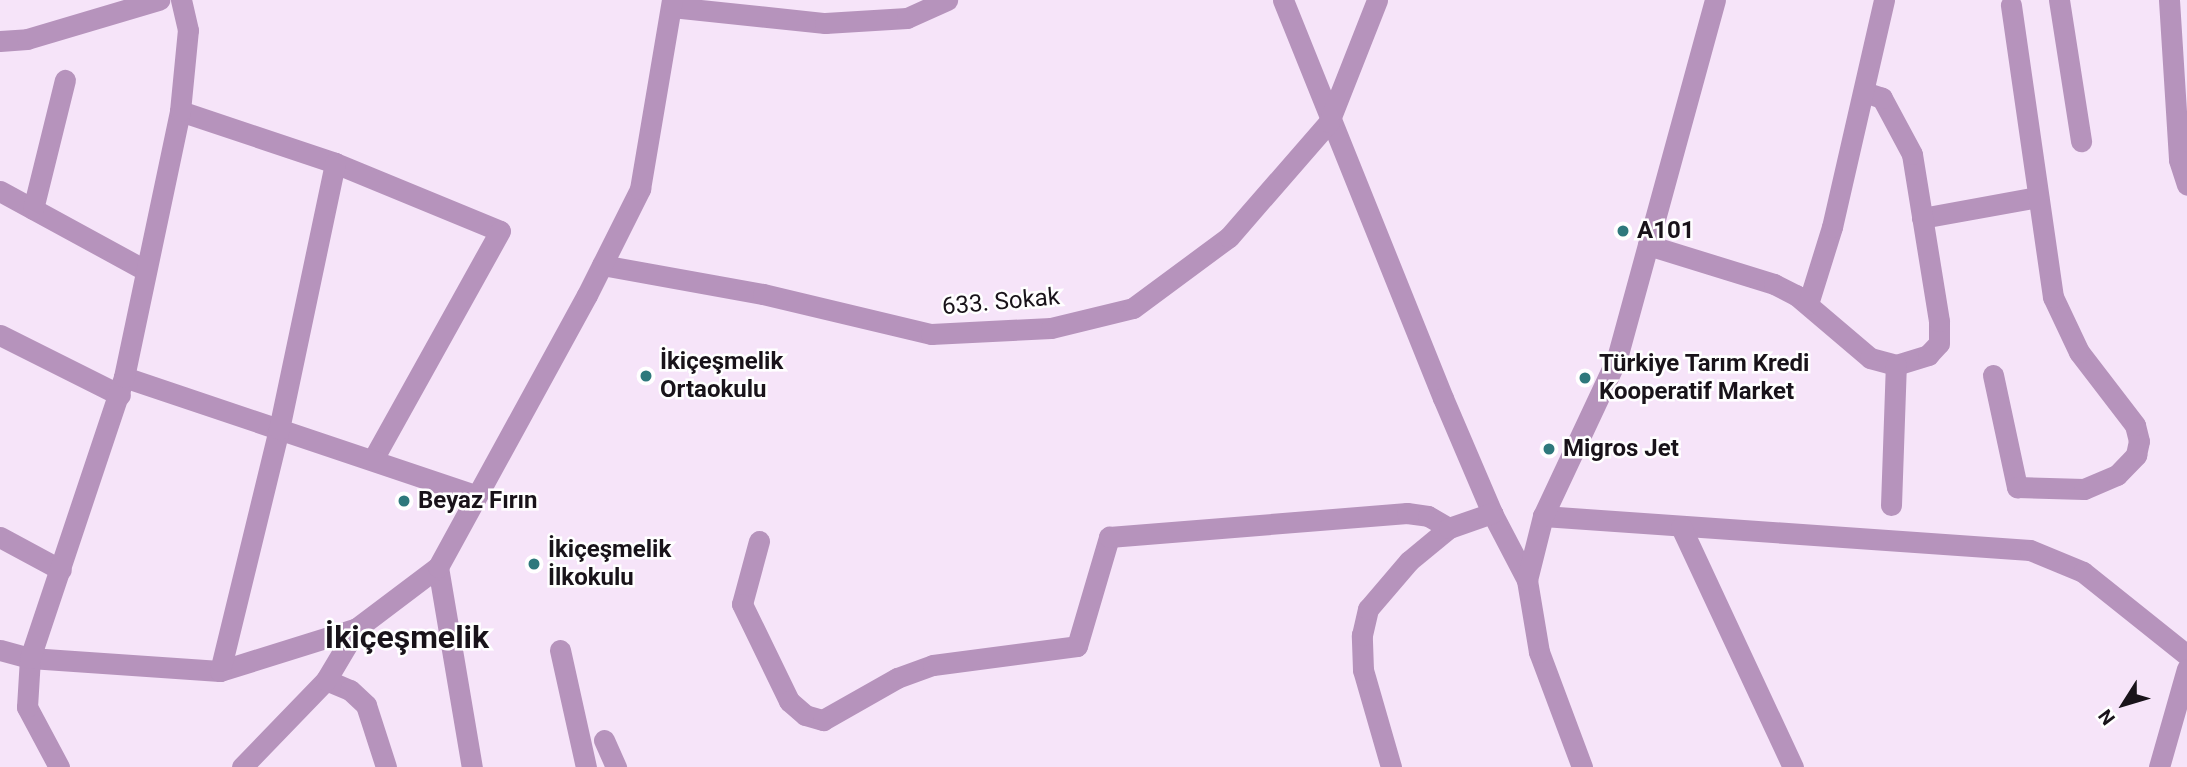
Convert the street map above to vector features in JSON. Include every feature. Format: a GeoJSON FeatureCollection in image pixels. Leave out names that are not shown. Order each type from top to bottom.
{"type":"FeatureCollection","features":[{"type":"Feature","properties":{"kind":"street"},"geometry":{"type":"LineString","coordinates":[[0,41],[40,36],[159,0]]}},
{"type":"Feature","properties":{"kind":"street"},"geometry":{"type":"LineString","coordinates":[[59,767],[27,707],[30,658],[122,386],[180,111],[188,30],[181,0]]}},
{"type":"Feature","properties":{"kind":"street"},"geometry":{"type":"LineString","coordinates":[[0,650],[30,658],[220,671],[357,628],[438,567],[602,265],[640,189],[672,3],[825,23],[907,18],[947,0]]}},
{"type":"Feature","properties":{"kind":"street"},"geometry":{"type":"LineString","coordinates":[[1283,0],[1329,122],[1492,513],[1527,580],[1539,652],[1583,767]]}},
{"type":"Feature","properties":{"kind":"street","name":"633. Sokak"},"geometry":{"type":"LineString","coordinates":[[602,265],[763,294],[931,334],[1051,328],[1133,308],[1229,237],[1329,122],[1377,0]]}},
{"type":"Feature","properties":{"kind":"street"},"geometry":{"type":"LineString","coordinates":[[1527,580],[1543,516],[1617,358],[1715,0]]}},
{"type":"Feature","properties":{"kind":"street"},"geometry":{"type":"LineString","coordinates":[[1808,304],[1866,92],[1884,0]]}},
{"type":"Feature","properties":{"kind":"street"},"geometry":{"type":"LineString","coordinates":[[2059,0],[2081,141]]}},
{"type":"Feature","properties":{"kind":"street"},"geometry":{"type":"LineString","coordinates":[[2169,0],[2179,160],[2187,184]]}},
{"type":"Feature","properties":{"kind":"street"},"geometry":{"type":"LineString","coordinates":[[1993,375],[2017,487],[2084,489],[2117,475],[2136,455],[2139,441],[2135,425],[2079,352],[2059,316],[2038,197],[2011,5]]}},
{"type":"Feature","properties":{"kind":"street"},"geometry":{"type":"LineString","coordinates":[[33,209],[65,80]]}},
{"type":"Feature","properties":{"kind":"street"},"geometry":{"type":"LineString","coordinates":[[1648,245],[1774,284],[1808,304],[1870,358],[1896,365],[1928,355],[1939,343],[1912,154],[1902,129],[1882,97],[1866,92]]}},
{"type":"Feature","properties":{"kind":"street"},"geometry":{"type":"LineString","coordinates":[[180,111],[335,163],[500,231],[374,457]]}},
{"type":"Feature","properties":{"kind":"street"},"geometry":{"type":"LineString","coordinates":[[220,671],[279,429],[335,163]]}},
{"type":"Feature","properties":{"kind":"street"},"geometry":{"type":"LineString","coordinates":[[0,191],[145,270]]}},
{"type":"Feature","properties":{"kind":"street"},"geometry":{"type":"LineString","coordinates":[[1922,218],[2038,197]]}},
{"type":"Feature","properties":{"kind":"street"},"geometry":{"type":"LineString","coordinates":[[0,335],[122,386],[374,457],[475,495]]}},
{"type":"Feature","properties":{"kind":"street"},"geometry":{"type":"LineString","coordinates":[[1891,505],[1896,365]]}},
{"type":"Feature","properties":{"kind":"street"},"geometry":{"type":"LineString","coordinates":[[759,541],[742,604],[789,701],[805,715],[823,720],[897,678],[933,664],[1077,646],[1109,537],[1407,513],[1429,516],[1449,528]]}},
{"type":"Feature","properties":{"kind":"street"},"geometry":{"type":"LineString","coordinates":[[1391,767],[1363,670],[1365,622],[1385,586],[1449,528],[1492,513]]}},
{"type":"Feature","properties":{"kind":"street"},"geometry":{"type":"LineString","coordinates":[[1543,516],[2030,550],[2083,572],[2187,655]]}},
{"type":"Feature","properties":{"kind":"street"},"geometry":{"type":"LineString","coordinates":[[1681,527],[1793,767]]}},
{"type":"Feature","properties":{"kind":"street"},"geometry":{"type":"LineString","coordinates":[[0,537],[61,570]]}},
{"type":"Feature","properties":{"kind":"street"},"geometry":{"type":"LineString","coordinates":[[438,567],[472,767]]}},
{"type":"Feature","properties":{"kind":"street"},"geometry":{"type":"LineString","coordinates":[[244,766],[326,680],[357,628]]}},
{"type":"Feature","properties":{"kind":"street"},"geometry":{"type":"LineString","coordinates":[[560,650],[586,767]]}},
{"type":"Feature","properties":{"kind":"street"},"geometry":{"type":"LineString","coordinates":[[2159,767],[2187,669]]}},
{"type":"Feature","properties":{"kind":"street"},"geometry":{"type":"LineString","coordinates":[[326,680],[350,690],[366,705],[386,767]]}},
{"type":"Feature","properties":{"kind":"street"},"geometry":{"type":"LineString","coordinates":[[604,740],[616,767]]}},
{"type":"Feature","properties":{"kind":"place","name":"A101"},"geometry":{"type":"Point","coordinates":[1623,231]}},
{"type":"Feature","properties":{"kind":"place","name":"İkiçeşmelik Ortaokulu"},"geometry":{"type":"Point","coordinates":[646,376]}},
{"type":"Feature","properties":{"kind":"place","name":"Türkiye Tarım Kredi Kooperatif Market"},"geometry":{"type":"Point","coordinates":[1585,378]}},
{"type":"Feature","properties":{"kind":"place","name":"Migros Jet"},"geometry":{"type":"Point","coordinates":[1549,449]}},
{"type":"Feature","properties":{"kind":"place","name":"Beyaz Fırın"},"geometry":{"type":"Point","coordinates":[404,501]}},
{"type":"Feature","properties":{"kind":"place","name":"İkiçeşmelik İlkokulu"},"geometry":{"type":"Point","coordinates":[534,564]}},
{"type":"Feature","properties":{"kind":"district","name":"İkiçeşmelik"},"geometry":{"type":"Point","coordinates":[407,637]}}]}
